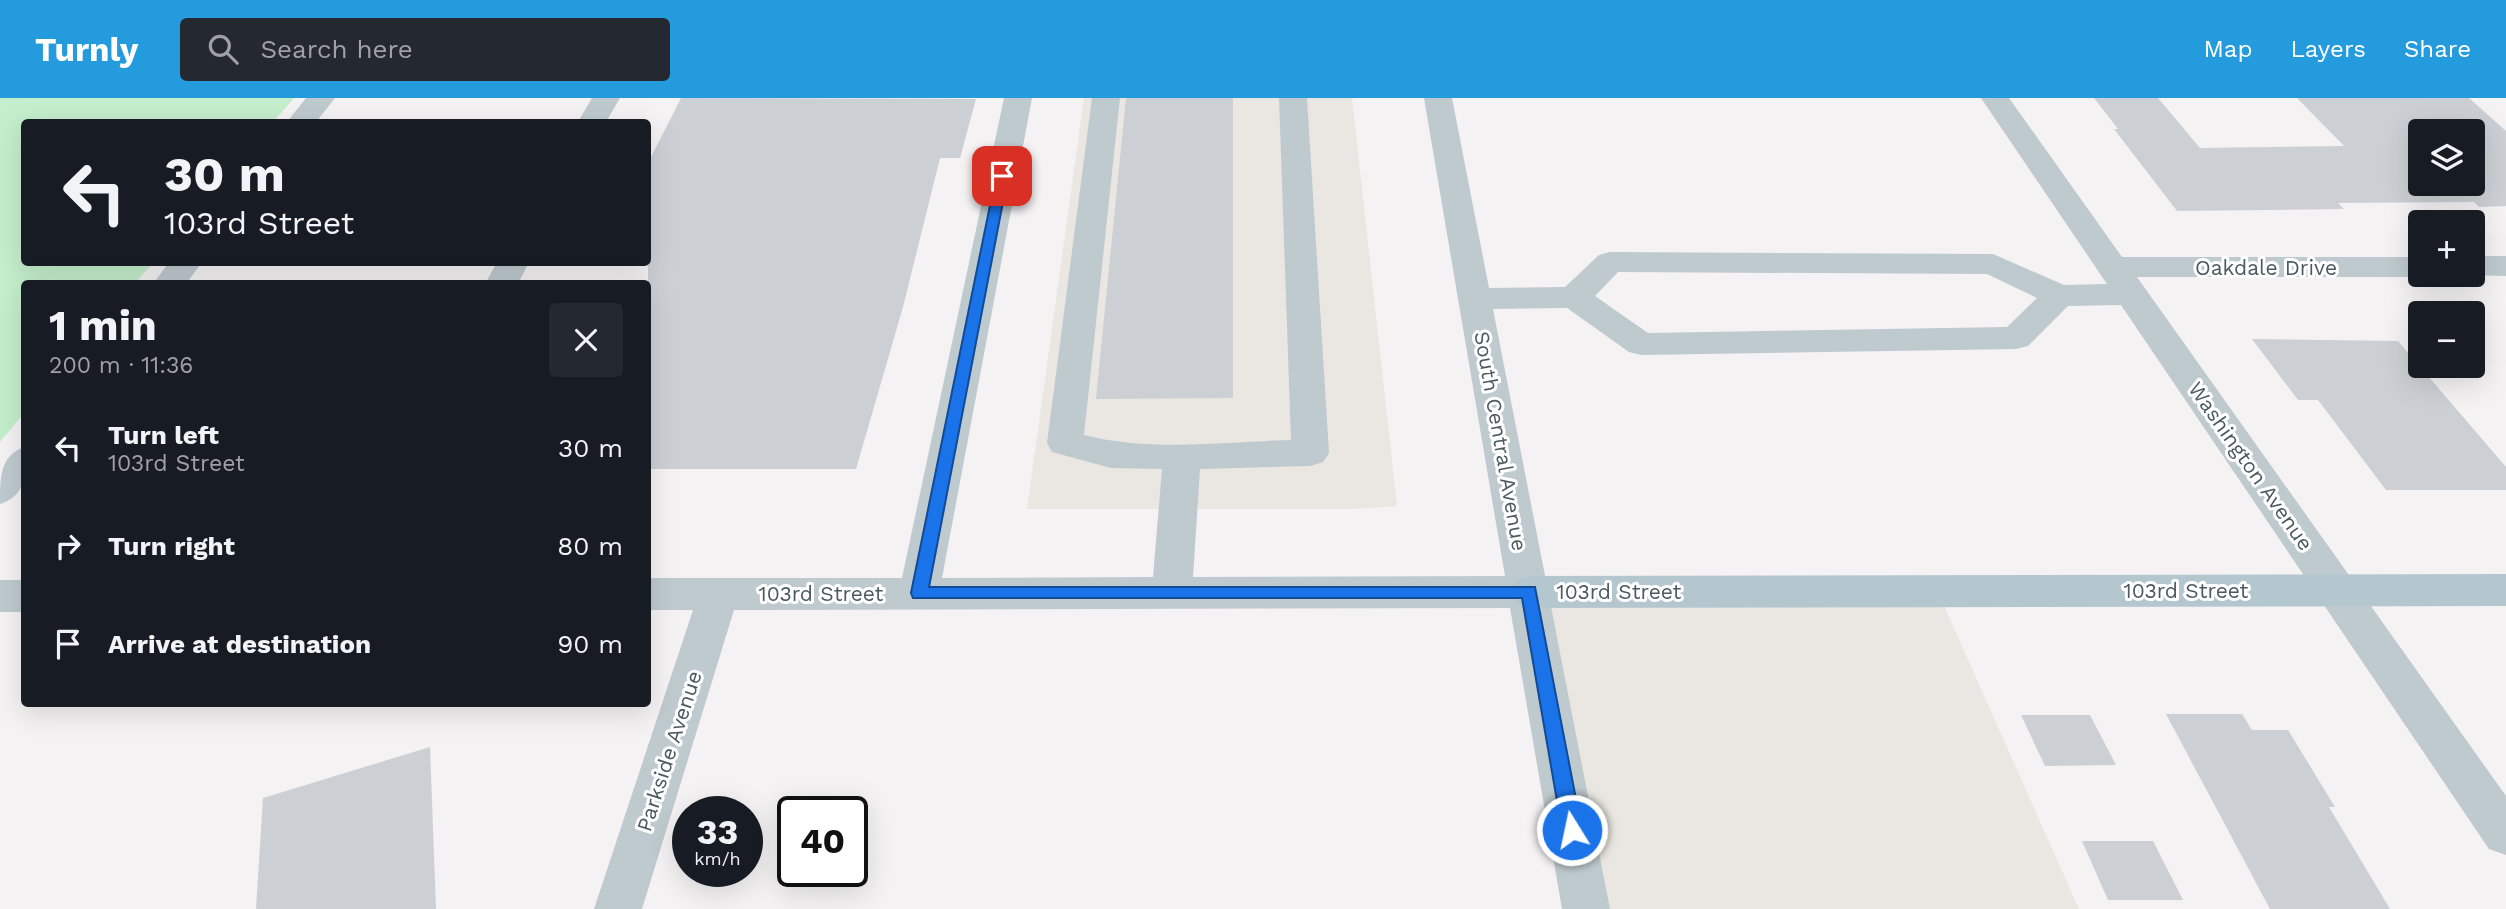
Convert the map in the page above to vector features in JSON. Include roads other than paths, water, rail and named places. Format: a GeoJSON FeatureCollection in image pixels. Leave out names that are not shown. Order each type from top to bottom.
{"type":"FeatureCollection","features":[{"type":"Feature","properties":{"kind":"main road","name":"103rd Street"},"geometry":{"type":"LineString","coordinates":[[1529,592],[2506,590]]}},
{"type":"Feature","properties":{"kind":"street"},"geometry":{"type":"LineString","coordinates":[[304,119],[321,98]]}},
{"type":"Feature","properties":{"kind":"street"},"geometry":{"type":"LineString","coordinates":[[594,119],[606,98]]}},
{"type":"Feature","properties":{"kind":"street"},"geometry":{"type":"LineString","coordinates":[[919,593],[1018,98]]}},
{"type":"Feature","properties":{"kind":"street"},"geometry":{"type":"LineString","coordinates":[[1106,98],[1065,443],[1111,455],[1182,456],[1310,453],[1293,98]]}},
{"type":"Feature","properties":{"kind":"street","name":"South Central Avenue"},"geometry":{"type":"LineString","coordinates":[[1438,98],[1586,909]]}},
{"type":"Feature","properties":{"kind":"street","name":"Washington Avenue"},"geometry":{"type":"LineString","coordinates":[[1995,98],[2506,834]]}},
{"type":"Feature","properties":{"kind":"street"},"geometry":{"type":"LineString","coordinates":[[1475,299],[1574,297],[1641,344],[2017,338],[2059,296],[1993,264],[1610,262],[1574,297]]}},
{"type":"Feature","properties":{"kind":"street"},"geometry":{"type":"LineString","coordinates":[[172,280],[183,266]]}},
{"type":"Feature","properties":{"kind":"street"},"geometry":{"type":"LineString","coordinates":[[2485,266],[2506,266]]}},
{"type":"Feature","properties":{"kind":"street","name":"Oakdale Drive"},"geometry":{"type":"LineString","coordinates":[[2059,296],[2122,280],[2408,268]]}},
{"type":"Feature","properties":{"kind":"street"},"geometry":{"type":"LineString","coordinates":[[1172,593],[1182,456]]}},
{"type":"Feature","properties":{"kind":"street"},"geometry":{"type":"LineString","coordinates":[[0,490],[21,464]]}},
{"type":"Feature","properties":{"kind":"street","name":"103rd Street"},"geometry":{"type":"LineString","coordinates":[[651,594],[1529,592]]}},
{"type":"Feature","properties":{"kind":"street","name":"Parkside Avenue"},"geometry":{"type":"LineString","coordinates":[[618,909],[719,593]]}},
{"type":"Feature","properties":{"kind":"street"},"geometry":{"type":"LineString","coordinates":[[0,596],[21,596]]}}]}
